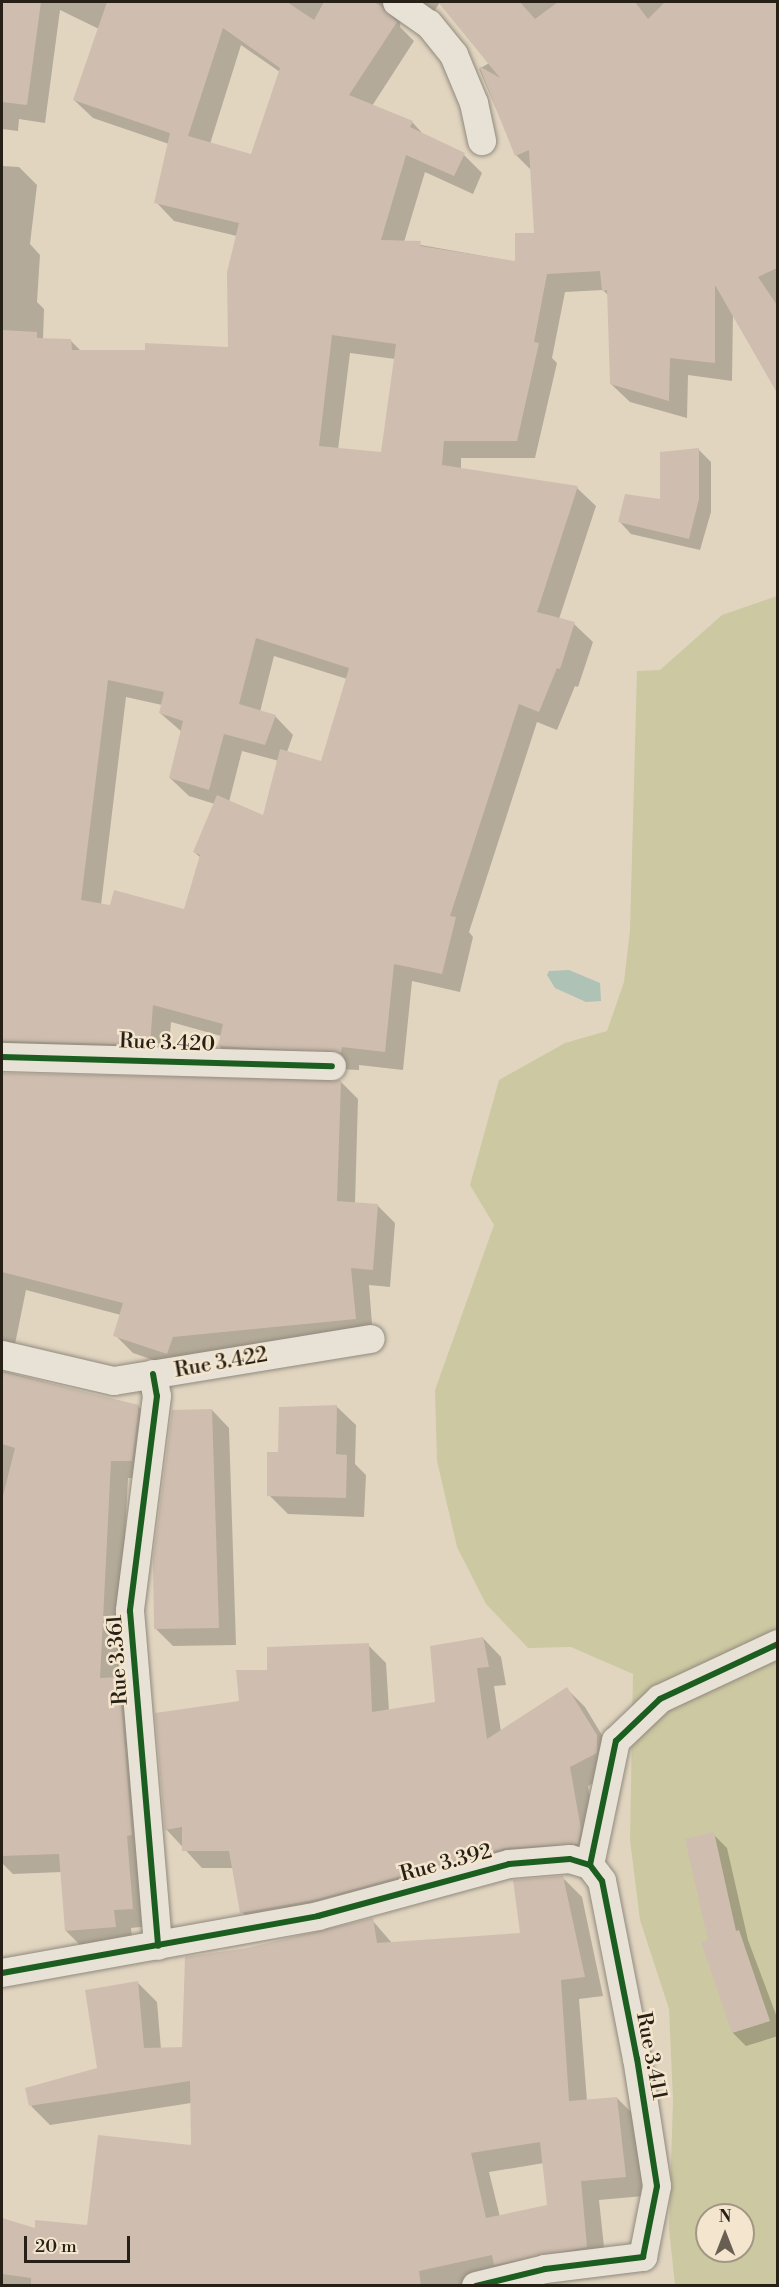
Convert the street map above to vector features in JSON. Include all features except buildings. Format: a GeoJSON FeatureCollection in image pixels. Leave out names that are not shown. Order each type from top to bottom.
{"type":"FeatureCollection","features":[{"type":"Feature","properties":{"kind":"street"},"geometry":{"type":"LineString","coordinates":[[397,2],[429,24],[454,55],[474,103],[482,141]]}},
{"type":"Feature","properties":{"kind":"street","name":"Rue 3.420"},"geometry":{"type":"LineString","coordinates":[[2,1057],[332,1066]]}},
{"type":"Feature","properties":{"kind":"street","name":"Rue 3.422"},"geometry":{"type":"LineString","coordinates":[[2,1354],[114,1382],[371,1339]]}},
{"type":"Feature","properties":{"kind":"street","name":"Rue 3.361"},"geometry":{"type":"LineString","coordinates":[[153,1374],[157,1396],[130,1611],[158,1946]]}},
{"type":"Feature","properties":{"kind":"street"},"geometry":{"type":"LineString","coordinates":[[590,1865],[616,1741],[660,1699],[777,1644]]}},
{"type":"Feature","properties":{"kind":"street","name":"Rue 3.392"},"geometry":{"type":"LineString","coordinates":[[2,1973],[318,1916],[509,1863],[570,1859],[590,1865]]}},
{"type":"Feature","properties":{"kind":"street","name":"Rue 3.411"},"geometry":{"type":"LineString","coordinates":[[476,2286],[603,2261],[643,2257],[657,2186],[637,2059],[602,1881],[590,1865]]}},
{"type":"Feature","properties":{"kind":"shaded area"},"geometry":{"type":"Polygon","coordinates":[[[777,596],[778,2284],[675,2285],[669,2229],[673,2100],[669,2009],[640,1920],[630,1840],[633,1674],[571,1647],[528,1648],[486,1604],[457,1547],[437,1461],[435,1390],[494,1225],[470,1185],[499,1080],[565,1043],[607,1031],[624,982],[630,930],[637,671],[660,670],[722,615],[777,596]]]}},
{"type":"Feature","properties":{"kind":"shaded area"},"geometry":{"type":"Polygon","coordinates":[[[569,970],[600,983],[601,1001],[586,1002],[555,988],[547,975],[549,971],[569,970]]]}},
{"type":"Feature","properties":{"kind":"cycle path"},"geometry":{"type":"LineString","coordinates":[[2,1057],[332,1066]]}},
{"type":"Feature","properties":{"kind":"cycle path"},"geometry":{"type":"LineString","coordinates":[[153,1374],[157,1396],[130,1611],[158,1946]]}},
{"type":"Feature","properties":{"kind":"cycle path"},"geometry":{"type":"LineString","coordinates":[[2,1973],[318,1916],[509,1864],[570,1859],[590,1865],[616,1741],[660,1699],[778,1644]]}},
{"type":"Feature","properties":{"kind":"cycle path"},"geometry":{"type":"LineString","coordinates":[[476,2286],[545,2269],[643,2257],[657,2186],[637,2059],[602,1881],[590,1865]]}}]}
